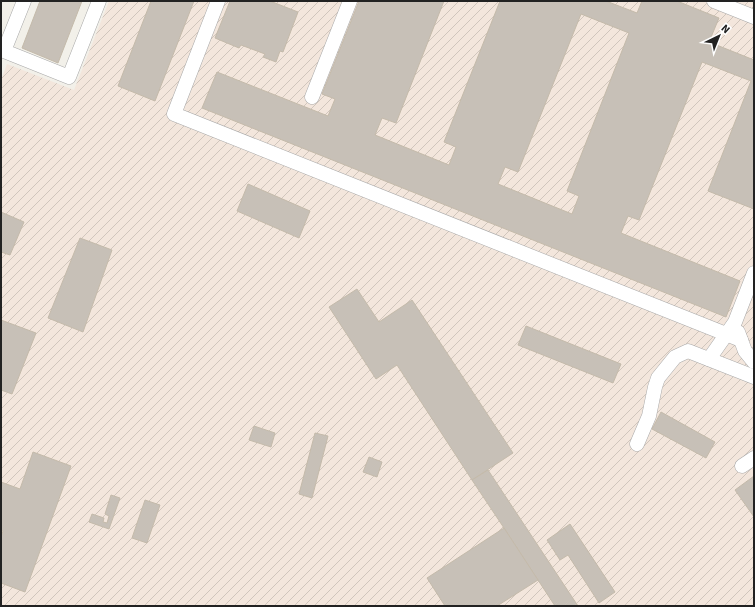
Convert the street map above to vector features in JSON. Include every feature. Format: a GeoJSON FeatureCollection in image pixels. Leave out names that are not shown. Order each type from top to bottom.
{"type":"FeatureCollection","features":[{"type":"Feature","properties":{"kind":"lane"},"geometry":{"type":"LineString","coordinates":[[24,1],[4,51],[69,77],[99,1]]}},
{"type":"Feature","properties":{"kind":"lane"},"geometry":{"type":"LineString","coordinates":[[218,1],[174,114],[741,340]]}},
{"type":"Feature","properties":{"kind":"lane"},"geometry":{"type":"LineString","coordinates":[[312,97],[350,1]]}},
{"type":"Feature","properties":{"kind":"lane"},"geometry":{"type":"LineString","coordinates":[[714,1],[754,17]]}},
{"type":"Feature","properties":{"kind":"lane"},"geometry":{"type":"LineString","coordinates":[[709,359],[735,322],[754,273]]}},
{"type":"Feature","properties":{"kind":"lane"},"geometry":{"type":"LineString","coordinates":[[735,322],[745,351],[754,362]]}},
{"type":"Feature","properties":{"kind":"lane"},"geometry":{"type":"LineString","coordinates":[[637,444],[649,416],[658,378],[676,357],[688,351],[754,377]]}},
{"type":"Feature","properties":{"kind":"lane"},"geometry":{"type":"LineString","coordinates":[[742,466],[754,458]]}},
{"type":"Feature","properties":{"kind":"shaded area"},"geometry":{"type":"Polygon","coordinates":[[[109,1],[754,1],[754,606],[1,606],[1,80],[7,64],[74,90],[109,1]]]}},
{"type":"Feature","properties":{"kind":"building"},"geometry":{"type":"Polygon","coordinates":[[[40,1],[82,1],[58,63],[22,48],[40,1]]]}},
{"type":"Feature","properties":{"kind":"building"},"geometry":{"type":"Polygon","coordinates":[[[151,1],[194,1],[155,101],[118,86],[151,1]]]}},
{"type":"Feature","properties":{"kind":"building"},"geometry":{"type":"Polygon","coordinates":[[[230,1],[270,1],[298,12],[283,52],[280,51],[276,62],[263,57],[265,54],[241,45],[239,48],[215,38],[230,1]]]}},
{"type":"Feature","properties":{"kind":"building"},"geometry":{"type":"Polygon","coordinates":[[[359,1],[444,1],[396,123],[382,118],[375,135],[449,165],[456,147],[444,142],[500,1],[606,1],[637,13],[642,1],[677,1],[719,18],[709,42],[754,60],[754,209],[708,191],[751,81],[702,62],[639,220],[628,216],[621,233],[740,281],[726,317],[202,108],[217,72],[328,116],[335,99],[322,94],[359,1]],[[581,14],[518,172],[505,167],[498,184],[572,214],[579,196],[567,191],[629,33],[581,14]]]}},
{"type":"Feature","properties":{"kind":"building"},"geometry":{"type":"Polygon","coordinates":[[[248,184],[310,211],[299,238],[237,211],[248,184]]]}},
{"type":"Feature","properties":{"kind":"building"},"geometry":{"type":"Polygon","coordinates":[[[1,212],[24,222],[10,255],[1,252],[1,212]]]}},
{"type":"Feature","properties":{"kind":"building"},"geometry":{"type":"Polygon","coordinates":[[[80,238],[112,250],[83,332],[48,318],[80,238]]]}},
{"type":"Feature","properties":{"kind":"building"},"geometry":{"type":"Polygon","coordinates":[[[357,289],[379,322],[412,300],[513,453],[472,480],[397,365],[376,379],[329,307],[357,289]]]}},
{"type":"Feature","properties":{"kind":"building"},"geometry":{"type":"Polygon","coordinates":[[[1,320],[36,333],[12,394],[1,390],[1,320]]]}},
{"type":"Feature","properties":{"kind":"building"},"geometry":{"type":"Polygon","coordinates":[[[526,326],[621,364],[613,383],[518,345],[526,326]]]}},
{"type":"Feature","properties":{"kind":"building"},"geometry":{"type":"Polygon","coordinates":[[[661,412],[715,442],[706,458],[652,429],[661,412]]]}},
{"type":"Feature","properties":{"kind":"building"},"geometry":{"type":"Polygon","coordinates":[[[254,426],[275,433],[271,447],[249,440],[254,426]]]}},
{"type":"Feature","properties":{"kind":"building"},"geometry":{"type":"Polygon","coordinates":[[[315,433],[328,436],[312,498],[299,494],[315,433]]]}},
{"type":"Feature","properties":{"kind":"building"},"geometry":{"type":"Polygon","coordinates":[[[33,452],[71,466],[25,592],[1,583],[1,537],[3,531],[1,530],[1,482],[20,489],[33,452]]]}},
{"type":"Feature","properties":{"kind":"building"},"geometry":{"type":"Polygon","coordinates":[[[369,457],[382,462],[377,477],[363,472],[369,457]]]}},
{"type":"Feature","properties":{"kind":"building"},"geometry":{"type":"Polygon","coordinates":[[[488,470],[578,606],[555,606],[472,480],[488,470]]]}},
{"type":"Feature","properties":{"kind":"building"},"geometry":{"type":"Polygon","coordinates":[[[754,476],[754,517],[735,490],[754,476]]]}},
{"type":"Feature","properties":{"kind":"building"},"geometry":{"type":"Polygon","coordinates":[[[111,495],[120,498],[109,529],[89,522],[92,514],[104,518],[103,522],[107,523],[109,516],[105,514],[111,495]]]}},
{"type":"Feature","properties":{"kind":"building"},"geometry":{"type":"Polygon","coordinates":[[[145,500],[160,505],[147,543],[132,538],[145,500]]]}},
{"type":"Feature","properties":{"kind":"building"},"geometry":{"type":"Polygon","coordinates":[[[570,524],[615,592],[599,603],[568,555],[560,560],[547,540],[570,524]]]}},
{"type":"Feature","properties":{"kind":"building"},"geometry":{"type":"Polygon","coordinates":[[[504,528],[538,580],[497,606],[445,606],[427,578],[504,528]]]}}]}
